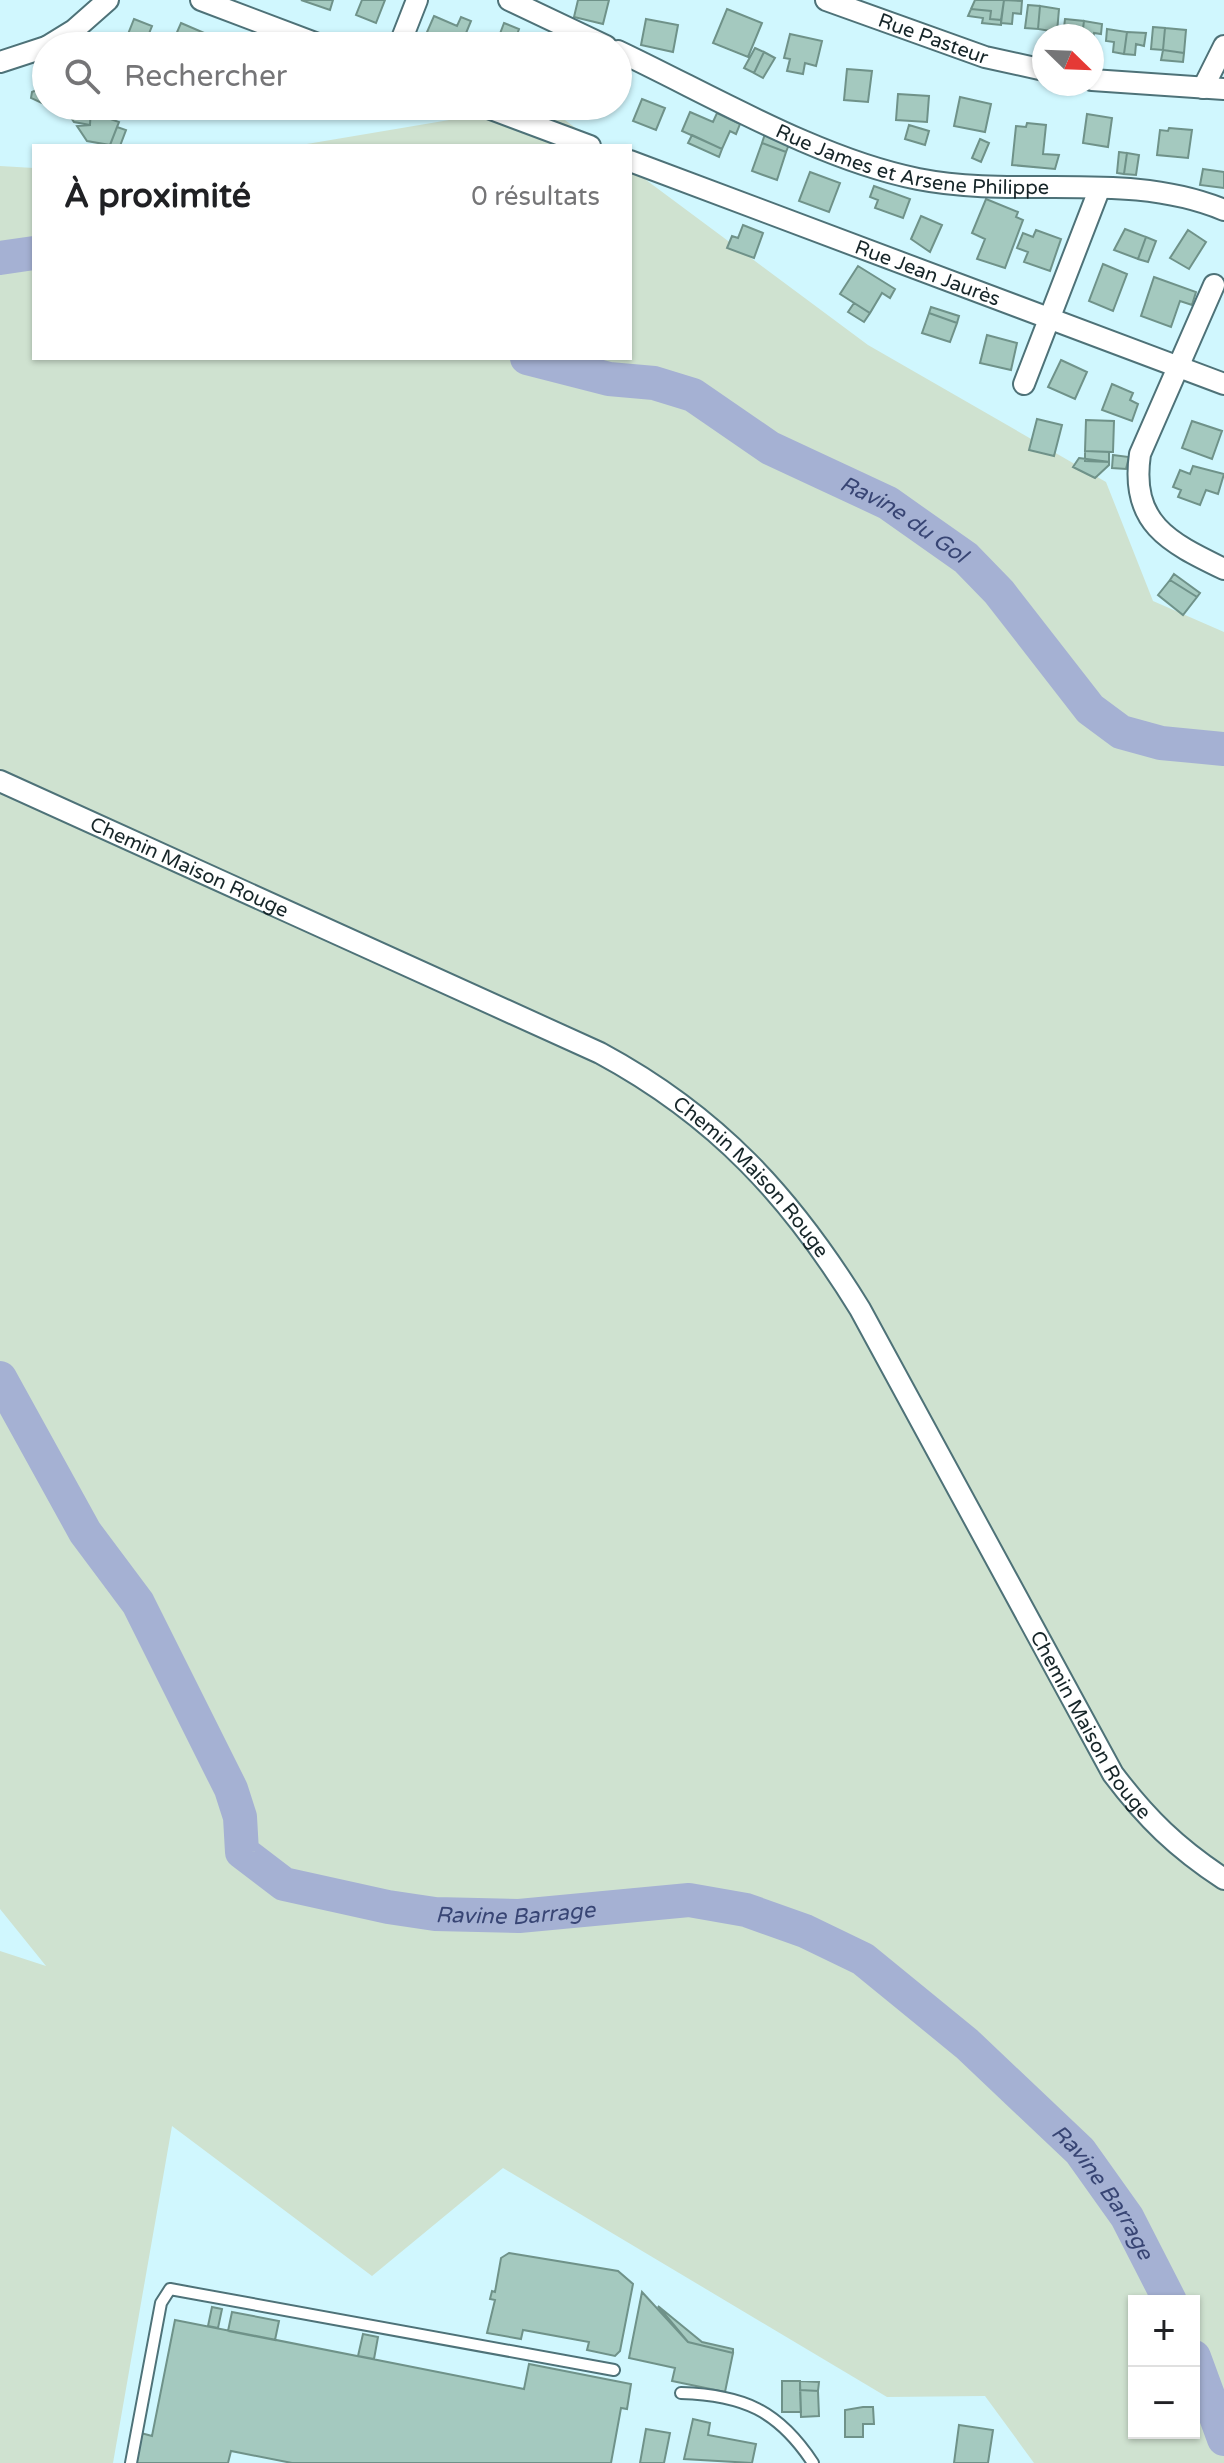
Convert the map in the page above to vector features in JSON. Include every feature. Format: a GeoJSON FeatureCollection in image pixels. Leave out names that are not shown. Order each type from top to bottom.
{"type":"FeatureCollection","features":[{"type":"Feature","properties":{"kind":"street"},"geometry":{"type":"LineString","coordinates":[[71,32],[108,0]]}},
{"type":"Feature","properties":{"kind":"street"},"geometry":{"type":"LineString","coordinates":[[201,0],[286,32]]}},
{"type":"Feature","properties":{"kind":"street"},"geometry":{"type":"LineString","coordinates":[[404,32],[417,0]]}},
{"type":"Feature","properties":{"kind":"street"},"geometry":{"type":"LineString","coordinates":[[509,0],[576,32]]}},
{"type":"Feature","properties":{"kind":"street","name":"Rue Pasteur"},"geometry":{"type":"LineString","coordinates":[[826,0],[864,8],[985,57],[1032,67]]}},
{"type":"Feature","properties":{"kind":"street"},"geometry":{"type":"LineString","coordinates":[[1104,81],[1214,88],[1224,46]]}},
{"type":"Feature","properties":{"kind":"street"},"geometry":{"type":"LineString","coordinates":[[0,62],[32,51]]}},
{"type":"Feature","properties":{"kind":"street","name":"Rue James et Arsene Philippe"},"geometry":{"type":"LineString","coordinates":[[632,58],[836,155],[920,180],[1027,189],[1135,188],[1172,194],[1224,210]]}},
{"type":"Feature","properties":{"kind":"street"},"geometry":{"type":"LineString","coordinates":[[520,120],[585,144]]}},
{"type":"Feature","properties":{"kind":"street","name":"Rue Jean Jaurès"},"geometry":{"type":"LineString","coordinates":[[632,162],[1224,384]]}},
{"type":"Feature","properties":{"kind":"street"},"geometry":{"type":"LineString","coordinates":[[1024,384],[1099,190]]}},
{"type":"Feature","properties":{"kind":"street"},"geometry":{"type":"LineString","coordinates":[[1214,285],[1140,454],[1136,478],[1143,511],[1164,533],[1192,554],[1224,569]]}},
{"type":"Feature","properties":{"kind":"street","name":"Chemin Maison Rouge"},"geometry":{"type":"LineString","coordinates":[[0,781],[600,1053],[649,1079],[698,1116],[783,1197],[825,1252],[860,1309],[1113,1774],[1144,1815],[1172,1842],[1224,1879]]}},
{"type":"Feature","properties":{"kind":"lane"},"geometry":{"type":"LineString","coordinates":[[131,2463],[161,2303],[170,2289],[614,2370]]}},
{"type":"Feature","properties":{"kind":"lane"},"geometry":{"type":"LineString","coordinates":[[681,2393],[717,2394],[747,2401],[791,2432],[813,2463]]}},
{"type":"Feature","properties":{"kind":"green space"},"geometry":{"type":"Polygon","coordinates":[[[450,120],[565,120],[597,144],[307,144],[450,120]]]}},
{"type":"Feature","properties":{"kind":"green space"},"geometry":{"type":"Polygon","coordinates":[[[0,166],[32,168],[32,360],[632,360],[632,169],[868,345],[1106,482],[1153,601],[1224,632],[1224,2463],[1034,2463],[985,2396],[887,2397],[503,2168],[372,2276],[172,2126],[113,2463],[0,2463],[0,1951],[46,1966],[0,1909],[0,166]]]}},
{"type":"Feature","properties":{"kind":"building"},"geometry":{"type":"Polygon","coordinates":[[[301,0],[333,0],[330,10],[301,0]]]}},
{"type":"Feature","properties":{"kind":"building"},"geometry":{"type":"Polygon","coordinates":[[[362,0],[385,0],[376,23],[356,15],[362,0]]]}},
{"type":"Feature","properties":{"kind":"building"},"geometry":{"type":"Polygon","coordinates":[[[578,0],[609,0],[603,24],[574,17],[578,0]]]}},
{"type":"Feature","properties":{"kind":"building"},"geometry":{"type":"Polygon","coordinates":[[[975,0],[1004,0],[1001,20],[990,19],[991,11],[971,9],[975,0]]]}},
{"type":"Feature","properties":{"kind":"building"},"geometry":{"type":"Polygon","coordinates":[[[1004,0],[1022,1],[1021,14],[1013,13],[1012,24],[1001,23],[1004,0]]]}},
{"type":"Feature","properties":{"kind":"building"},"geometry":{"type":"Polygon","coordinates":[[[1028,5],[1040,6],[1038,24],[1032,24],[1032,29],[1025,28],[1028,5]]]}},
{"type":"Feature","properties":{"kind":"building"},"geometry":{"type":"Polygon","coordinates":[[[1040,6],[1059,9],[1058,24],[1038,24],[1040,6]]]}},
{"type":"Feature","properties":{"kind":"building"},"geometry":{"type":"Polygon","coordinates":[[[727,9],[762,23],[748,57],[713,43],[727,9]]]}},
{"type":"Feature","properties":{"kind":"building"},"geometry":{"type":"Polygon","coordinates":[[[971,9],[991,11],[990,19],[1001,20],[1001,25],[982,23],[983,18],[968,16],[971,9]]]}},
{"type":"Feature","properties":{"kind":"building"},"geometry":{"type":"Polygon","coordinates":[[[434,16],[457,26],[461,17],[471,21],[466,32],[427,32],[434,16]]]}},
{"type":"Feature","properties":{"kind":"building"},"geometry":{"type":"Polygon","coordinates":[[[134,19],[152,26],[150,32],[129,32],[134,19]]]}},
{"type":"Feature","properties":{"kind":"building"},"geometry":{"type":"Polygon","coordinates":[[[646,19],[678,25],[673,52],[641,45],[646,19]]]}},
{"type":"Feature","properties":{"kind":"building"},"geometry":{"type":"Polygon","coordinates":[[[1065,19],[1084,21],[1084,24],[1064,24],[1065,19]]]}},
{"type":"Feature","properties":{"kind":"building"},"geometry":{"type":"Polygon","coordinates":[[[181,23],[202,32],[177,32],[181,23]]]}},
{"type":"Feature","properties":{"kind":"building"},"geometry":{"type":"Polygon","coordinates":[[[504,23],[519,29],[518,32],[501,32],[504,23]]]}},
{"type":"Feature","properties":{"kind":"building"},"geometry":{"type":"Polygon","coordinates":[[[1153,27],[1165,28],[1163,50],[1151,49],[1153,27]]]}},
{"type":"Feature","properties":{"kind":"building"},"geometry":{"type":"Polygon","coordinates":[[[1165,28],[1186,30],[1184,53],[1163,50],[1165,28]]]}},
{"type":"Feature","properties":{"kind":"building"},"geometry":{"type":"Polygon","coordinates":[[[1107,29],[1127,32],[1124,54],[1113,52],[1114,42],[1106,41],[1107,29]]]}},
{"type":"Feature","properties":{"kind":"building"},"geometry":{"type":"Polygon","coordinates":[[[1127,32],[1146,33],[1144,46],[1136,44],[1135,55],[1124,54],[1127,32]]]}},
{"type":"Feature","properties":{"kind":"building"},"geometry":{"type":"Polygon","coordinates":[[[790,34],[822,41],[816,66],[805,63],[803,74],[787,71],[790,59],[784,58],[790,34]]]}},
{"type":"Feature","properties":{"kind":"building"},"geometry":{"type":"Polygon","coordinates":[[[755,48],[764,52],[754,73],[744,68],[755,48]]]}},
{"type":"Feature","properties":{"kind":"building"},"geometry":{"type":"Polygon","coordinates":[[[1163,50],[1184,53],[1183,62],[1161,60],[1163,50]]]}},
{"type":"Feature","properties":{"kind":"building"},"geometry":{"type":"Polygon","coordinates":[[[764,52],[775,58],[763,78],[754,73],[764,52]]]}},
{"type":"Feature","properties":{"kind":"building"},"geometry":{"type":"Polygon","coordinates":[[[847,69],[872,71],[868,102],[844,100],[847,69]]]}},
{"type":"Feature","properties":{"kind":"building"},"geometry":{"type":"Polygon","coordinates":[[[898,94],[929,96],[927,122],[896,120],[898,94]]]}},
{"type":"Feature","properties":{"kind":"building"},"geometry":{"type":"Polygon","coordinates":[[[960,97],[991,104],[985,132],[954,126],[960,97]]]}},
{"type":"Feature","properties":{"kind":"building"},"geometry":{"type":"Polygon","coordinates":[[[642,99],[665,108],[656,130],[633,121],[642,99]]]}},
{"type":"Feature","properties":{"kind":"building"},"geometry":{"type":"Polygon","coordinates":[[[690,112],[713,122],[717,113],[740,124],[736,134],[730,131],[722,149],[682,131],[690,112]]]}},
{"type":"Feature","properties":{"kind":"building"},"geometry":{"type":"Polygon","coordinates":[[[1087,114],[1112,118],[1108,147],[1083,143],[1087,114]]]}},
{"type":"Feature","properties":{"kind":"building"},"geometry":{"type":"Polygon","coordinates":[[[73,120],[90,120],[90,125],[73,120]]]}},
{"type":"Feature","properties":{"kind":"building"},"geometry":{"type":"Polygon","coordinates":[[[90,120],[119,122],[110,144],[87,141],[77,126],[90,125],[90,120]]]}},
{"type":"Feature","properties":{"kind":"building"},"geometry":{"type":"Polygon","coordinates":[[[1027,123],[1046,125],[1043,154],[1059,155],[1055,169],[1012,165],[1016,126],[1026,127],[1027,123]]]}},
{"type":"Feature","properties":{"kind":"building"},"geometry":{"type":"Polygon","coordinates":[[[909,125],[929,131],[925,145],[905,139],[909,125]]]}},
{"type":"Feature","properties":{"kind":"building"},"geometry":{"type":"Polygon","coordinates":[[[117,127],[126,130],[121,144],[110,144],[117,127]]]}},
{"type":"Feature","properties":{"kind":"building"},"geometry":{"type":"Polygon","coordinates":[[[1169,128],[1192,130],[1188,158],[1157,155],[1160,130],[1168,131],[1169,128]]]}},
{"type":"Feature","properties":{"kind":"building"},"geometry":{"type":"Polygon","coordinates":[[[765,134],[790,142],[786,152],[762,143],[765,134]]]}},
{"type":"Feature","properties":{"kind":"building"},"geometry":{"type":"Polygon","coordinates":[[[692,135],[722,149],[719,157],[688,143],[692,135]]]}},
{"type":"Feature","properties":{"kind":"building"},"geometry":{"type":"Polygon","coordinates":[[[980,139],[989,143],[981,162],[972,158],[980,139]]]}},
{"type":"Feature","properties":{"kind":"building"},"geometry":{"type":"Polygon","coordinates":[[[762,143],[786,152],[777,180],[752,171],[762,143]]]}},
{"type":"Feature","properties":{"kind":"building"},"geometry":{"type":"Polygon","coordinates":[[[1119,152],[1127,153],[1124,174],[1117,173],[1119,152]]]}},
{"type":"Feature","properties":{"kind":"building"},"geometry":{"type":"Polygon","coordinates":[[[1127,153],[1139,155],[1136,175],[1124,174],[1127,153]]]}},
{"type":"Feature","properties":{"kind":"building"},"geometry":{"type":"Polygon","coordinates":[[[1203,169],[1224,172],[1224,188],[1200,185],[1203,169]]]}},
{"type":"Feature","properties":{"kind":"building"},"geometry":{"type":"Polygon","coordinates":[[[810,172],[840,183],[829,212],[799,201],[810,172]]]}},
{"type":"Feature","properties":{"kind":"building"},"geometry":{"type":"Polygon","coordinates":[[[874,186],[910,199],[903,218],[875,208],[878,200],[870,197],[874,186]]]}},
{"type":"Feature","properties":{"kind":"building"},"geometry":{"type":"Polygon","coordinates":[[[986,199],[1018,212],[1016,217],[1023,220],[1005,268],[977,259],[985,239],[972,233],[986,199]]]}},
{"type":"Feature","properties":{"kind":"building"},"geometry":{"type":"Polygon","coordinates":[[[921,216],[942,225],[930,252],[911,239],[921,216]]]}},
{"type":"Feature","properties":{"kind":"building"},"geometry":{"type":"Polygon","coordinates":[[[743,225],[763,233],[754,258],[727,248],[732,236],[738,238],[743,225]]]}},
{"type":"Feature","properties":{"kind":"building"},"geometry":{"type":"Polygon","coordinates":[[[1125,229],[1146,237],[1138,259],[1114,250],[1125,229]]]}},
{"type":"Feature","properties":{"kind":"building"},"geometry":{"type":"Polygon","coordinates":[[[1036,230],[1061,239],[1050,271],[1024,262],[1028,252],[1017,248],[1023,233],[1033,237],[1036,230]]]}},
{"type":"Feature","properties":{"kind":"building"},"geometry":{"type":"Polygon","coordinates":[[[1188,230],[1206,242],[1189,269],[1170,258],[1188,230]]]}},
{"type":"Feature","properties":{"kind":"building"},"geometry":{"type":"Polygon","coordinates":[[[1146,237],[1156,241],[1148,262],[1138,259],[1146,237]]]}},
{"type":"Feature","properties":{"kind":"building"},"geometry":{"type":"Polygon","coordinates":[[[1103,264],[1127,274],[1113,311],[1089,301],[1103,264]]]}},
{"type":"Feature","properties":{"kind":"building"},"geometry":{"type":"Polygon","coordinates":[[[858,266],[895,289],[890,298],[882,293],[870,313],[840,294],[858,266]]]}},
{"type":"Feature","properties":{"kind":"building"},"geometry":{"type":"Polygon","coordinates":[[[1154,277],[1196,292],[1192,305],[1180,301],[1171,327],[1141,316],[1154,277]]]}},
{"type":"Feature","properties":{"kind":"building"},"geometry":{"type":"Polygon","coordinates":[[[854,303],[870,313],[864,322],[848,312],[854,303]]]}},
{"type":"Feature","properties":{"kind":"building"},"geometry":{"type":"Polygon","coordinates":[[[931,307],[959,316],[957,323],[929,313],[931,307]]]}},
{"type":"Feature","properties":{"kind":"building"},"geometry":{"type":"Polygon","coordinates":[[[929,313],[957,323],[950,342],[922,333],[929,313]]]}},
{"type":"Feature","properties":{"kind":"building"},"geometry":{"type":"Polygon","coordinates":[[[987,335],[1017,343],[1011,370],[980,363],[987,335]]]}},
{"type":"Feature","properties":{"kind":"building"},"geometry":{"type":"Polygon","coordinates":[[[1061,360],[1087,372],[1075,399],[1048,387],[1061,360]]]}},
{"type":"Feature","properties":{"kind":"building"},"geometry":{"type":"Polygon","coordinates":[[[1112,384],[1133,393],[1130,400],[1138,404],[1132,421],[1102,410],[1112,384]]]}},
{"type":"Feature","properties":{"kind":"building"},"geometry":{"type":"Polygon","coordinates":[[[1037,419],[1062,425],[1054,456],[1029,450],[1037,419]]]}},
{"type":"Feature","properties":{"kind":"building"},"geometry":{"type":"Polygon","coordinates":[[[1086,420],[1114,421],[1113,452],[1085,451],[1086,420]]]}},
{"type":"Feature","properties":{"kind":"building"},"geometry":{"type":"Polygon","coordinates":[[[1192,421],[1222,431],[1212,459],[1182,448],[1192,421]]]}},
{"type":"Feature","properties":{"kind":"building"},"geometry":{"type":"Polygon","coordinates":[[[1085,451],[1109,452],[1109,462],[1085,461],[1085,451]]]}},
{"type":"Feature","properties":{"kind":"building"},"geometry":{"type":"Polygon","coordinates":[[[1113,455],[1129,457],[1126,469],[1112,468],[1113,455]]]}},
{"type":"Feature","properties":{"kind":"building"},"geometry":{"type":"Polygon","coordinates":[[[1079,458],[1109,462],[1109,465],[1095,478],[1073,467],[1079,458]]]}},
{"type":"Feature","properties":{"kind":"building"},"geometry":{"type":"Polygon","coordinates":[[[1193,466],[1224,474],[1218,494],[1206,490],[1200,505],[1178,497],[1181,490],[1173,487],[1180,470],[1190,474],[1193,466]]]}},
{"type":"Feature","properties":{"kind":"building"},"geometry":{"type":"Polygon","coordinates":[[[1174,574],[1200,593],[1197,597],[1170,580],[1174,574]]]}},
{"type":"Feature","properties":{"kind":"building"},"geometry":{"type":"Polygon","coordinates":[[[1170,580],[1197,597],[1183,615],[1158,595],[1170,580]]]}},
{"type":"Feature","properties":{"kind":"building"},"geometry":{"type":"Polygon","coordinates":[[[509,2253],[618,2271],[633,2284],[620,2351],[615,2356],[587,2350],[589,2342],[523,2330],[521,2339],[487,2333],[495,2300],[490,2299],[492,2291],[495,2292],[501,2258],[509,2253]]]}},
{"type":"Feature","properties":{"kind":"building"},"geometry":{"type":"Polygon","coordinates":[[[642,2292],[688,2342],[733,2353],[725,2392],[672,2381],[675,2368],[629,2358],[642,2292]]]}},
{"type":"Feature","properties":{"kind":"building"},"geometry":{"type":"Polygon","coordinates":[[[658,2306],[702,2342],[733,2349],[733,2353],[688,2342],[658,2306]]]}},
{"type":"Feature","properties":{"kind":"building"},"geometry":{"type":"Polygon","coordinates":[[[212,2307],[222,2309],[218,2328],[208,2326],[212,2307]]]}},
{"type":"Feature","properties":{"kind":"building"},"geometry":{"type":"Polygon","coordinates":[[[232,2312],[279,2321],[275,2340],[228,2331],[232,2312]]]}},
{"type":"Feature","properties":{"kind":"building"},"geometry":{"type":"Polygon","coordinates":[[[175,2320],[524,2389],[529,2364],[631,2384],[627,2409],[621,2408],[611,2463],[292,2463],[231,2451],[228,2463],[135,2463],[141,2433],[152,2436],[175,2320]]]}},
{"type":"Feature","properties":{"kind":"building"},"geometry":{"type":"Polygon","coordinates":[[[363,2334],[378,2337],[374,2359],[358,2356],[363,2334]]]}},
{"type":"Feature","properties":{"kind":"building"},"geometry":{"type":"Polygon","coordinates":[[[782,2381],[800,2381],[801,2412],[782,2412],[782,2381]]]}},
{"type":"Feature","properties":{"kind":"building"},"geometry":{"type":"Polygon","coordinates":[[[800,2381],[819,2382],[818,2391],[800,2390],[800,2381]]]}},
{"type":"Feature","properties":{"kind":"building"},"geometry":{"type":"Polygon","coordinates":[[[800,2390],[818,2391],[819,2416],[801,2417],[800,2390]]]}},
{"type":"Feature","properties":{"kind":"building"},"geometry":{"type":"Polygon","coordinates":[[[873,2407],[874,2424],[863,2424],[863,2437],[845,2437],[845,2410],[873,2407]]]}},
{"type":"Feature","properties":{"kind":"building"},"geometry":{"type":"Polygon","coordinates":[[[693,2419],[710,2423],[708,2435],[756,2444],[752,2463],[684,2459],[693,2419]]]}},
{"type":"Feature","properties":{"kind":"building"},"geometry":{"type":"Polygon","coordinates":[[[959,2425],[993,2430],[988,2463],[954,2463],[959,2425]]]}},
{"type":"Feature","properties":{"kind":"building"},"geometry":{"type":"Polygon","coordinates":[[[646,2429],[670,2433],[664,2463],[640,2463],[646,2429]]]}},
{"type":"Feature","properties":{"kind":"waterway","name":"Ravine du Gol"},"geometry":{"type":"LineString","coordinates":[[0,258],[32,253]]}},
{"type":"Feature","properties":{"kind":"waterway","name":"Ravine du Gol"},"geometry":{"type":"LineString","coordinates":[[535,360],[609,379],[654,383],[693,395],[770,448],[888,503],[966,558],[999,592],[1090,709],[1121,732],[1161,743],[1224,749]]}},
{"type":"Feature","properties":{"kind":"waterway","name":"Ravine Barrage"},"geometry":{"type":"LineString","coordinates":[[0,1378],[85,1532],[138,1603],[231,1789],[240,1817],[242,1852],[284,1884],[435,1914],[519,1916],[689,1900],[746,1910],[805,1931],[863,1959],[967,2044],[1080,2151],[1127,2217],[1167,2295]]}},
{"type":"Feature","properties":{"kind":"waterway","name":"Ravine Barrage"},"geometry":{"type":"LineString","coordinates":[[1198,2367],[1224,2439]]}}]}
